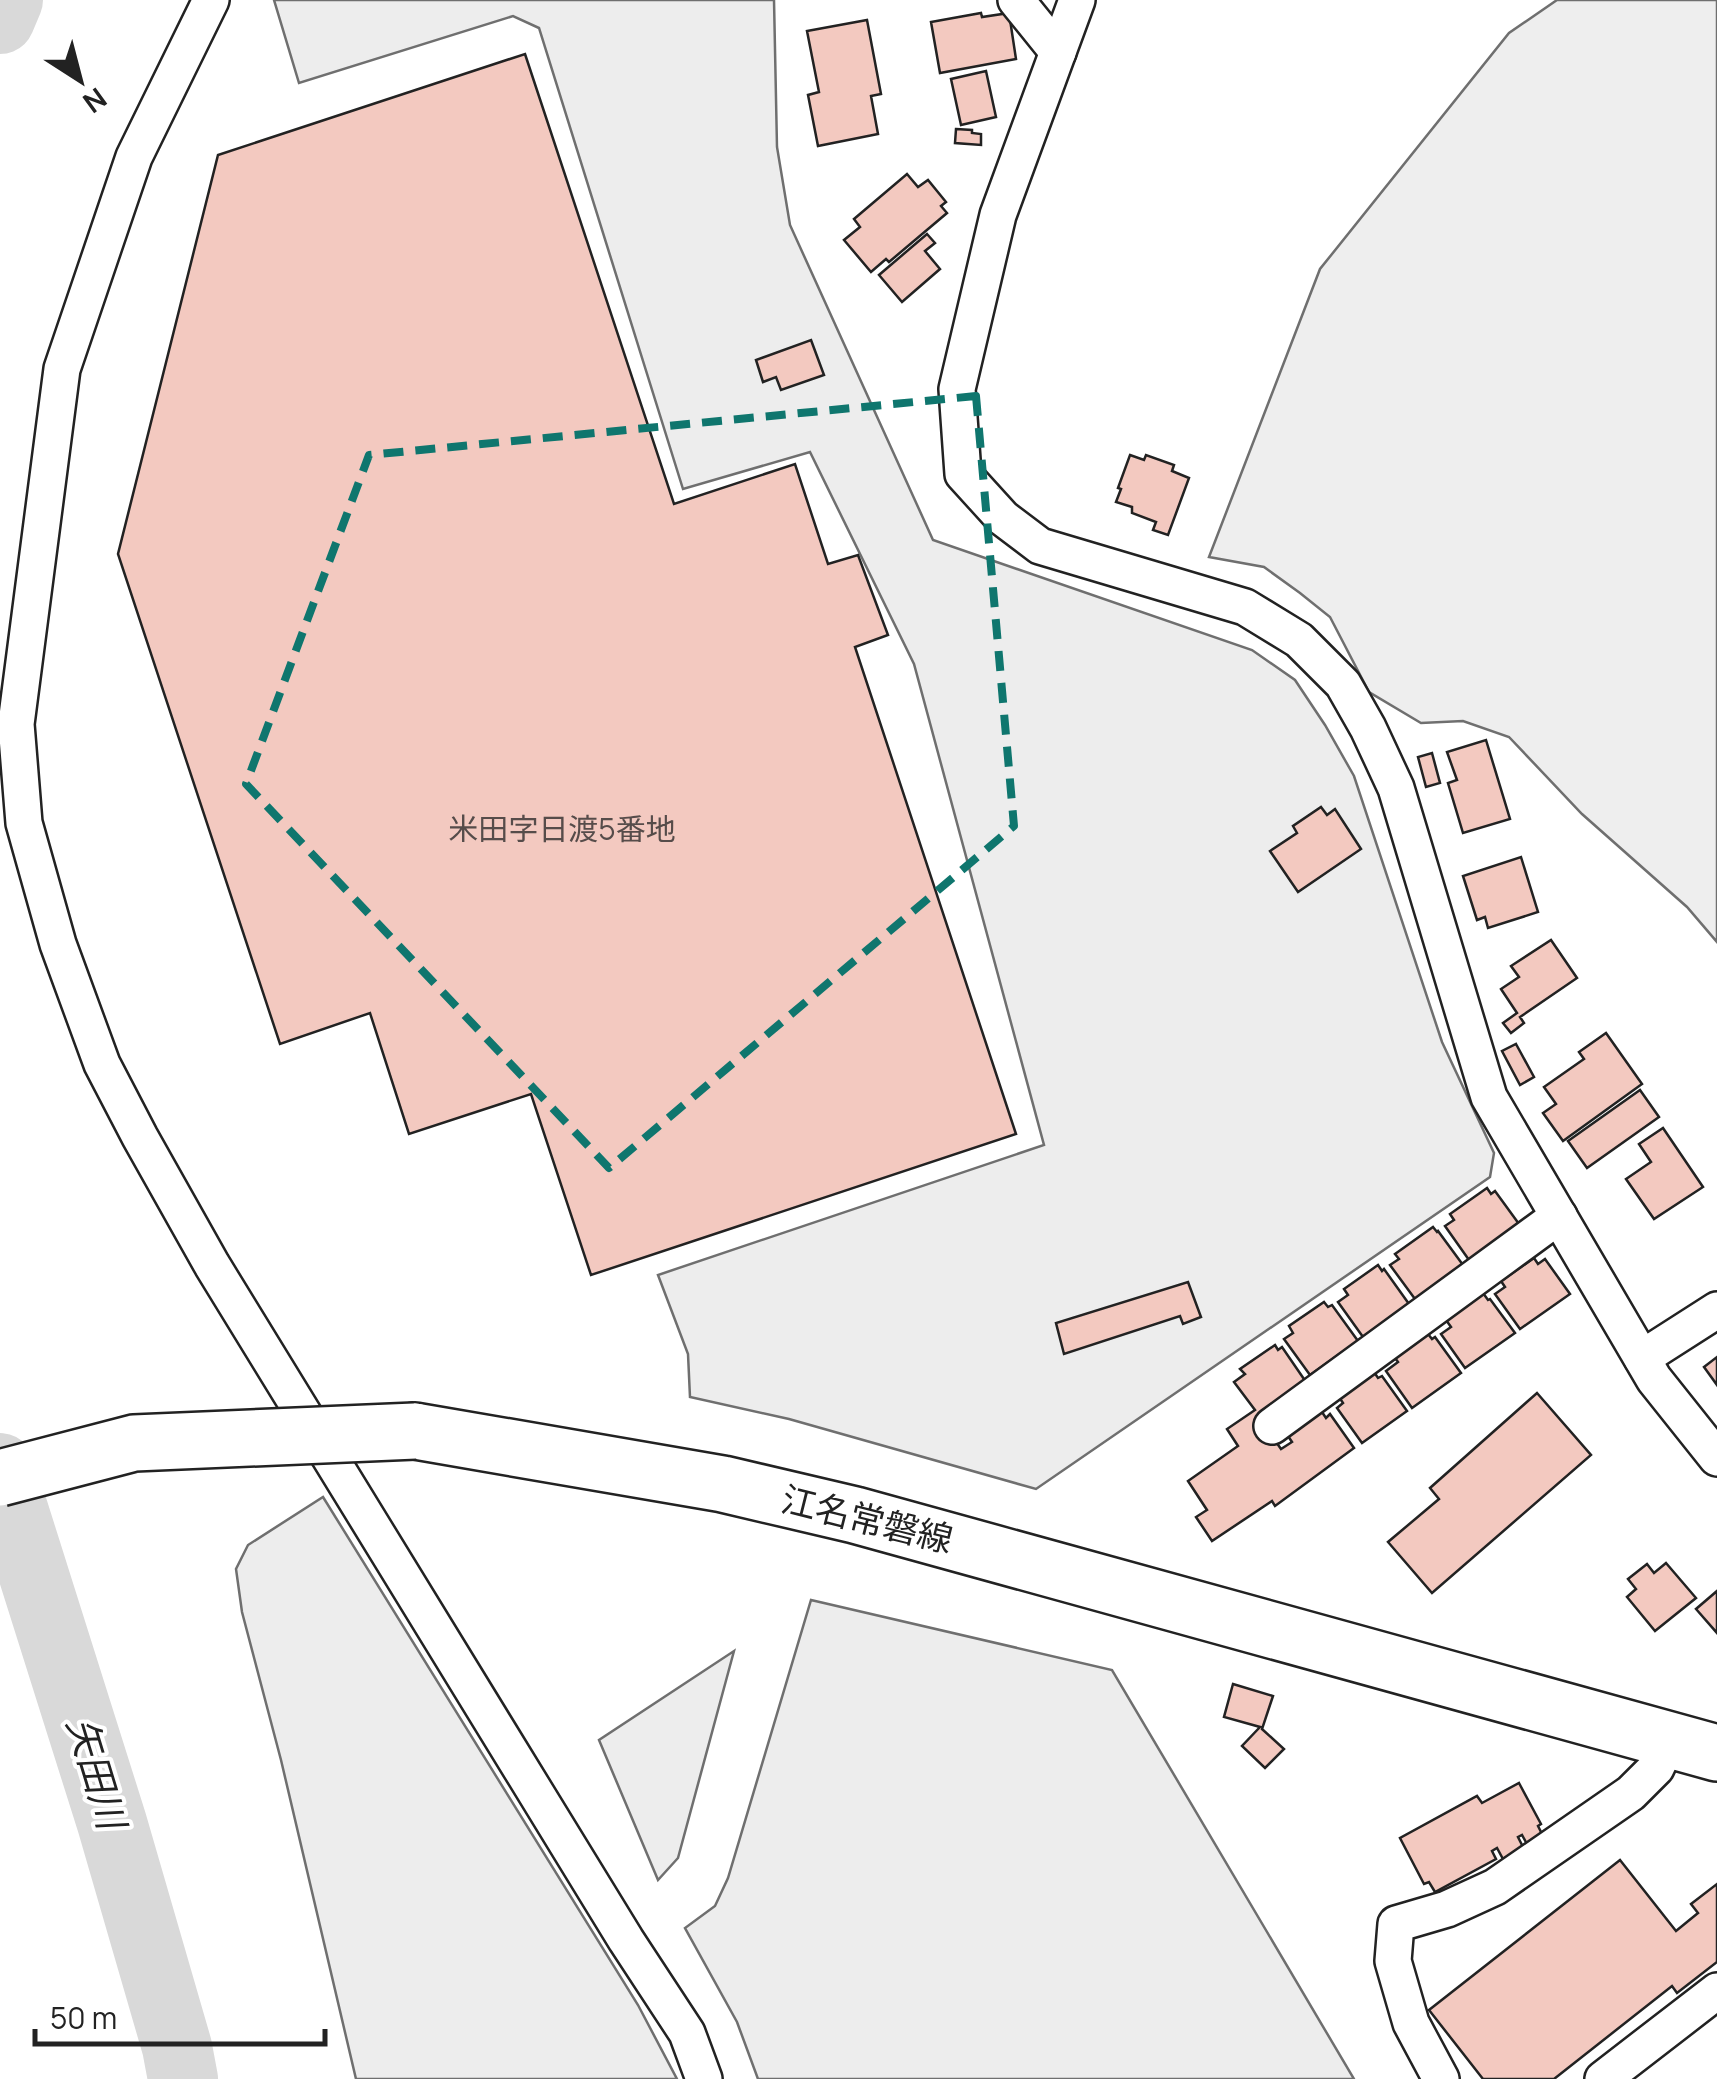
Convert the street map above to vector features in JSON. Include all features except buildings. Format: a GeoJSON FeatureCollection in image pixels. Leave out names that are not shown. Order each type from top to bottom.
{"type":"FeatureCollection","features":[{"type":"Feature","properties":{"kind":"main road","name":"江名常磐線"},"geometry":{"type":"LineString","coordinates":[[0,1478],[134,1443],[415,1431],[723,1484],[855,1514],[1693,1746]]}},
{"type":"Feature","properties":{"kind":"street"},"geometry":{"type":"LineString","coordinates":[[210,0],[134,157],[62,369],[16,724],[24,823],[58,944],[102,1064],[140,1137],[222,1282],[687,2033],[704,2079]]}},
{"type":"Feature","properties":{"kind":"street"},"geometry":{"type":"LineString","coordinates":[[1016,0],[1058,52]]}},
{"type":"Feature","properties":{"kind":"street"},"geometry":{"type":"LineString","coordinates":[[1077,0],[998,215],[957,390],[963,474],[1003,518],[1040,546],[1244,607],[1300,640],[1342,684],[1396,788],[1489,1096],[1654,1379],[1717,1458]]}},
{"type":"Feature","properties":{"kind":"street"},"geometry":{"type":"LineString","coordinates":[[1272,1426],[1559,1216]]}},
{"type":"Feature","properties":{"kind":"street"},"geometry":{"type":"LineString","coordinates":[[1642,1358],[1717,1310]]}},
{"type":"Feature","properties":{"kind":"street"},"geometry":{"type":"LineString","coordinates":[[1442,2079],[1410,2023],[1393,1961],[1396,1924],[1447,1909],[1495,1887],[1630,1793],[1656,1768],[1693,1746]]}},
{"type":"Feature","properties":{"kind":"street"},"geometry":{"type":"LineString","coordinates":[[1603,2079],[1717,1991]]}},
{"type":"Feature","properties":{"kind":"highlighted area"},"geometry":{"type":"Polygon","coordinates":[[[976,396],[1014,826],[609,1168],[246,784],[369,455],[976,396]]]}},
{"type":"Feature","properties":{"kind":"shaded area"},"geometry":{"type":"Polygon","coordinates":[[[274,0],[774,0],[777,147],[790,225],[933,540],[1252,650],[1295,680],[1354,776],[1442,1042],[1494,1153],[1490,1177],[1036,1489],[789,1419],[690,1397],[688,1354],[658,1275],[1044,1145],[914,664],[810,452],[683,489],[539,28],[513,16],[299,83],[274,0]]]}},
{"type":"Feature","properties":{"kind":"shaded area"},"geometry":{"type":"Polygon","coordinates":[[[1557,0],[1717,0],[1717,942],[1687,907],[1582,814],[1509,737],[1463,721],[1421,723],[1369,692],[1330,617],[1264,567],[1209,557],[1320,269],[1509,33],[1557,0]]]}},
{"type":"Feature","properties":{"kind":"shaded area"},"geometry":{"type":"Polygon","coordinates":[[[323,1497],[638,2005],[677,2079],[356,2079],[242,1612],[236,1569],[248,1545],[323,1497]]]}},
{"type":"Feature","properties":{"kind":"shaded area"},"geometry":{"type":"Polygon","coordinates":[[[811,1600],[1112,1670],[1354,2079],[758,2079],[737,2022],[685,1928],[715,1906],[728,1878],[811,1600]]]}},
{"type":"Feature","properties":{"kind":"shaded area"},"geometry":{"type":"Polygon","coordinates":[[[734,1651],[678,1858],[658,1880],[599,1740],[734,1651]]]}},
{"type":"Feature","properties":{"kind":"waterway","name":"矢田川"},"geometry":{"type":"LineString","coordinates":[[0,19],[8,0]]}},
{"type":"Feature","properties":{"kind":"waterway","name":"矢田川"},"geometry":{"type":"LineString","coordinates":[[0,1468],[112,1823],[183,2079]]}}]}
